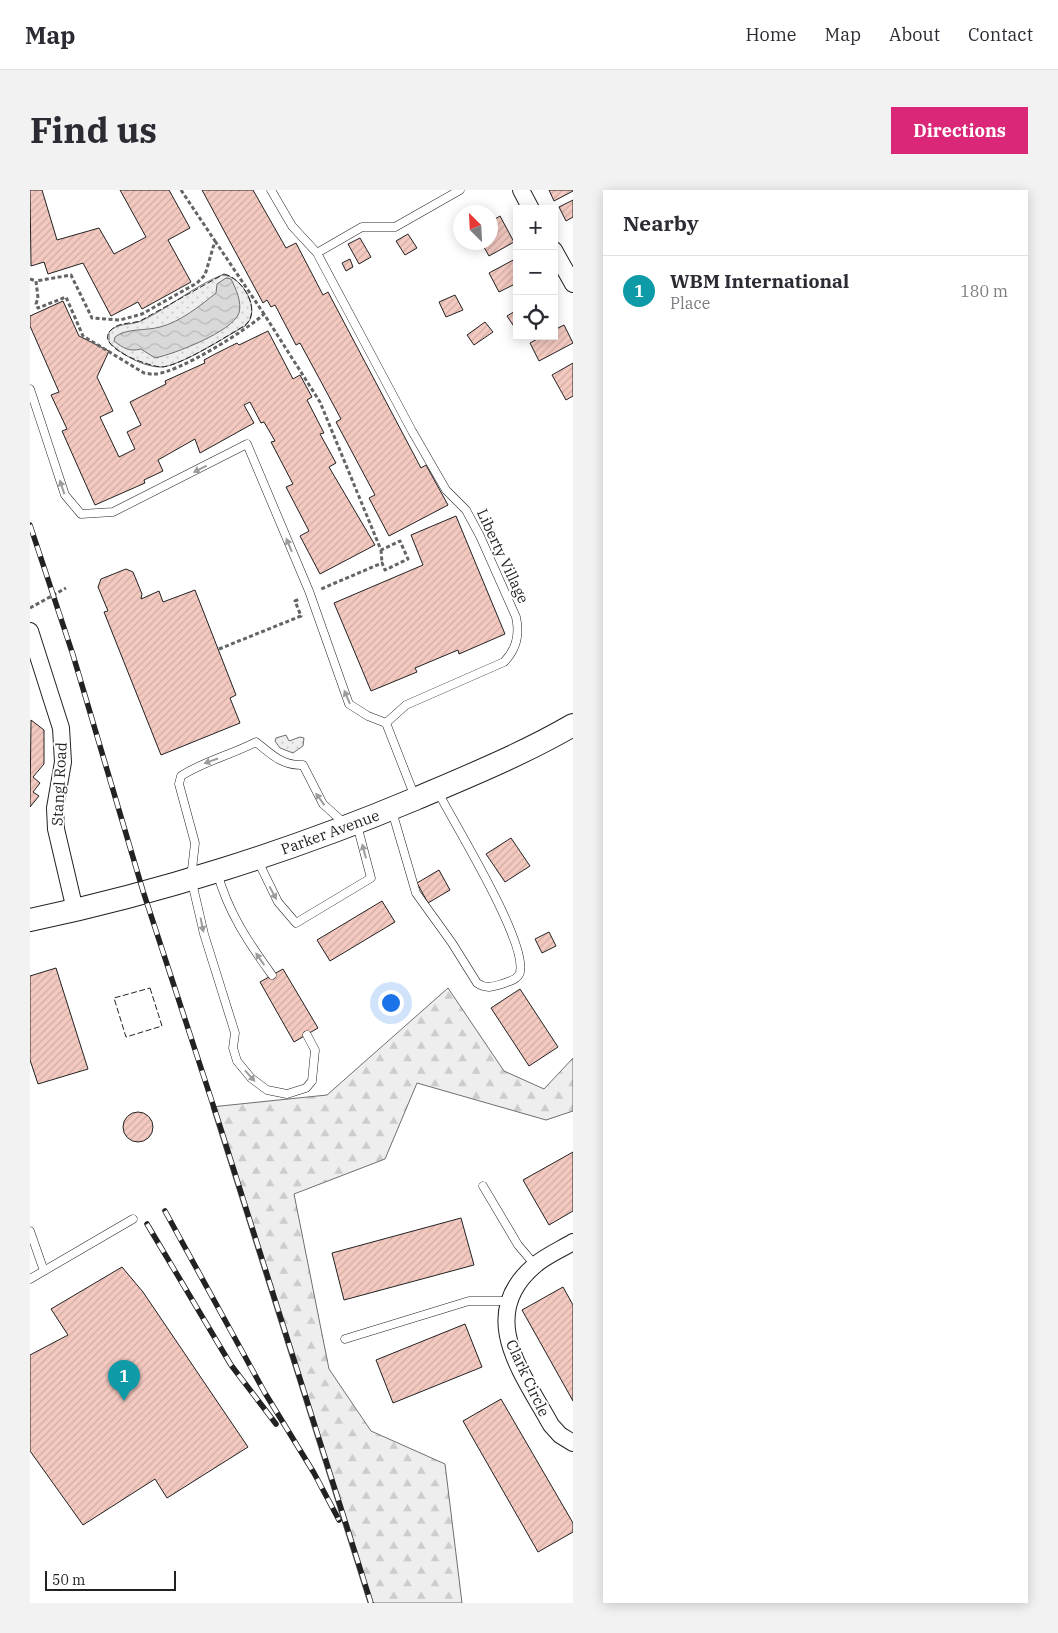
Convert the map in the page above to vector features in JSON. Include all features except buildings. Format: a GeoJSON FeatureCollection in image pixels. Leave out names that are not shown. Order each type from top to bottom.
{"type":"FeatureCollection","features":[{"type":"Feature","properties":{"kind":"main road","name":"Parker Avenue"},"geometry":{"type":"LineString","coordinates":[[30,920],[75,910],[191,878],[257,858],[352,825],[437,790],[519,753],[573,725]]}},
{"type":"Feature","properties":{"kind":"street"},"geometry":{"type":"LineString","coordinates":[[521,190],[530,205]]}},
{"type":"Feature","properties":{"kind":"street"},"geometry":{"type":"LineString","coordinates":[[558,257],[573,284]]}},
{"type":"Feature","properties":{"kind":"street","name":"Stangl Road"},"geometry":{"type":"LineString","coordinates":[[30,631],[61,728],[63,762],[55,808],[56,829],[75,910]]}},
{"type":"Feature","properties":{"kind":"street","name":"Clark Circle"},"geometry":{"type":"LineString","coordinates":[[572,1445],[551,1425],[509,1343],[505,1323],[508,1301],[522,1278],[535,1265],[573,1242]]}},
{"type":"Feature","properties":{"kind":"lane","name":"Liberty Village"},"geometry":{"type":"LineString","coordinates":[[271,190],[292,226],[317,253],[412,431],[446,490],[466,510],[480,536],[516,617],[519,628],[513,653],[504,662],[406,705],[386,723]]}},
{"type":"Feature","properties":{"kind":"lane"},"geometry":{"type":"LineString","coordinates":[[317,253],[362,227],[395,228],[460,190]]}},
{"type":"Feature","properties":{"kind":"lane"},"geometry":{"type":"LineString","coordinates":[[30,388],[64,495],[81,514],[114,512],[247,444],[310,594],[349,704],[363,714],[386,723],[416,798]]}},
{"type":"Feature","properties":{"kind":"lane"},"geometry":{"type":"LineString","coordinates":[[257,858],[278,902],[296,923],[371,878],[352,825],[323,804],[303,764],[292,765],[282,762],[256,742],[233,754],[195,767],[181,776],[179,784],[181,794],[195,843],[191,878],[204,934],[235,1033],[233,1048],[237,1061],[260,1086],[268,1090],[287,1094],[306,1088],[312,1081],[315,1050],[306,1035]]}},
{"type":"Feature","properties":{"kind":"lane"},"geometry":{"type":"LineString","coordinates":[[391,809],[416,893],[452,943],[477,983],[483,987],[491,988],[517,978],[520,972],[520,964],[510,926],[437,790]]}},
{"type":"Feature","properties":{"kind":"lane"},"geometry":{"type":"LineString","coordinates":[[216,870],[228,908],[248,942],[272,975]]}},
{"type":"Feature","properties":{"kind":"lane"},"geometry":{"type":"LineString","coordinates":[[483,1186],[518,1245],[535,1265]]}},
{"type":"Feature","properties":{"kind":"lane"},"geometry":{"type":"LineString","coordinates":[[30,1279],[133,1219]]}},
{"type":"Feature","properties":{"kind":"lane"},"geometry":{"type":"LineString","coordinates":[[30,1231],[44,1271]]}},
{"type":"Feature","properties":{"kind":"lane"},"geometry":{"type":"LineString","coordinates":[[345,1339],[469,1301],[508,1301]]}},
{"type":"Feature","properties":{"kind":"path"},"geometry":{"type":"LineString","coordinates":[[181,190],[320,402],[382,550],[382,563],[385,570],[408,560],[400,541],[382,550]]}},
{"type":"Feature","properties":{"kind":"path"},"geometry":{"type":"LineString","coordinates":[[30,279],[36,282],[71,275],[92,318],[120,320],[142,314],[197,283],[205,275],[215,241]]}},
{"type":"Feature","properties":{"kind":"path"},"geometry":{"type":"LineString","coordinates":[[36,282],[38,298],[36,304],[38,308],[66,297],[83,336],[144,373],[154,375],[168,372],[250,328],[264,314]]}},
{"type":"Feature","properties":{"kind":"path"},"geometry":{"type":"LineString","coordinates":[[219,648],[301,616],[295,601],[382,563]]}},
{"type":"Feature","properties":{"kind":"path"},"geometry":{"type":"LineString","coordinates":[[30,608],[66,588]]}},
{"type":"Feature","properties":{"kind":"green space"},"geometry":{"type":"Polygon","coordinates":[[[222,275],[237,281],[248,295],[252,312],[250,320],[245,326],[180,362],[161,367],[147,365],[133,359],[109,342],[109,332],[116,327],[141,321],[201,285],[222,275]]]}},
{"type":"Feature","properties":{"kind":"green space"},"geometry":{"type":"Polygon","coordinates":[[[286,735],[289,741],[300,737],[304,738],[303,746],[293,753],[280,748],[275,741],[276,738],[286,735]]]}},
{"type":"Feature","properties":{"kind":"green space"},"geometry":{"type":"Polygon","coordinates":[[[448,988],[504,1071],[544,1089],[573,1058],[573,1111],[546,1120],[417,1083],[385,1159],[294,1194],[329,1369],[371,1431],[445,1464],[462,1603],[368,1603],[211,1107],[327,1095],[448,988]]]}},
{"type":"Feature","properties":{"kind":"water"},"geometry":{"type":"Polygon","coordinates":[[[226,278],[231,279],[237,291],[240,304],[239,313],[234,320],[214,335],[188,347],[155,358],[141,349],[126,349],[114,341],[115,337],[125,332],[160,327],[182,317],[216,293],[217,284],[226,278]]]}},
{"type":"Feature","properties":{"kind":"railway"},"geometry":{"type":"LineString","coordinates":[[30,525],[73,655],[143,891],[219,1123],[371,1603]]}},
{"type":"Feature","properties":{"kind":"railway"},"geometry":{"type":"LineString","coordinates":[[165,1211],[265,1393],[314,1473],[339,1520]]}},
{"type":"Feature","properties":{"kind":"railway"},"geometry":{"type":"LineString","coordinates":[[147,1224],[231,1365],[276,1424]]}},
{"type":"Feature","properties":{"kind":"fence"},"geometry":{"type":"LineString","coordinates":[[224,274],[238,282],[248,296],[252,313],[244,326],[180,362],[162,367],[146,364],[125,355],[110,343],[108,336],[114,327],[140,321],[224,274]]}},
{"type":"Feature","properties":{"kind":"fence"},"geometry":{"type":"LineString","coordinates":[[150,988],[162,1026],[126,1037],[114,998],[150,988]]}},
{"type":"Feature","properties":{"kind":"place","name":"WBM International"},"geometry":{"type":"Point","coordinates":[124,1401]}}]}
